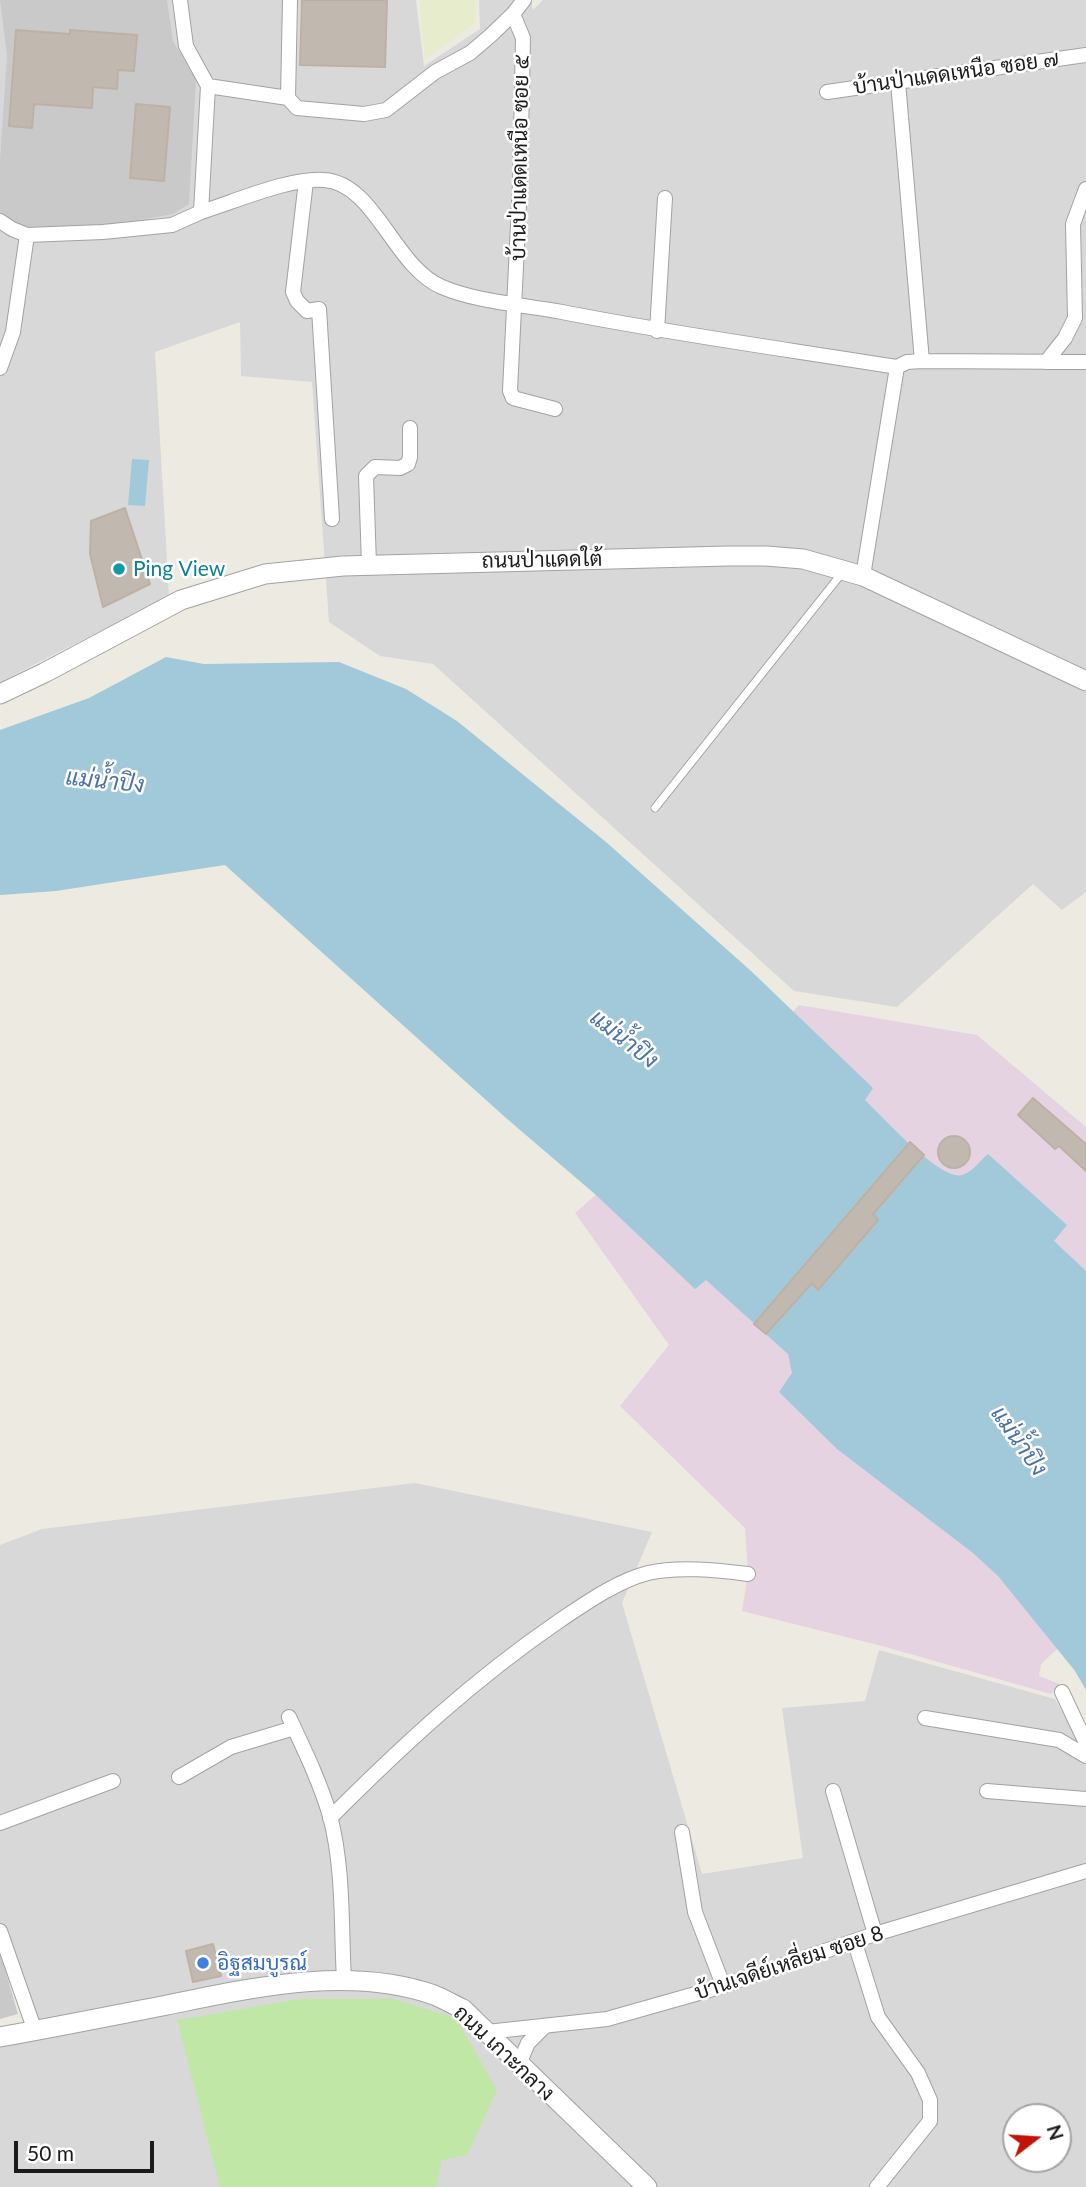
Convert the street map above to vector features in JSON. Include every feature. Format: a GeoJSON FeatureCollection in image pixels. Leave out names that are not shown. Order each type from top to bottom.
{"type":"FeatureCollection","features":[{"type":"Feature","properties":{"kind":"street"},"geometry":{"type":"LineString","coordinates":[[180,0],[186,46],[208,86],[201,212]]}},
{"type":"Feature","properties":{"kind":"street"},"geometry":{"type":"LineString","coordinates":[[290,0],[293,103]]}},
{"type":"Feature","properties":{"kind":"street"},"geometry":{"type":"LineString","coordinates":[[208,86],[364,114],[386,110],[435,72],[470,52],[513,14],[524,0]]}},
{"type":"Feature","properties":{"kind":"street","name":"บ้านป่าแดดเหนือ ซอย ๕"},"geometry":{"type":"LineString","coordinates":[[513,14],[523,38],[516,303],[510,391],[513,398],[555,409]]}},
{"type":"Feature","properties":{"kind":"street","name":"บ้านป่าแดดเหนือ ซอย ๗"},"geometry":{"type":"LineString","coordinates":[[827,92],[1086,55]]}},
{"type":"Feature","properties":{"kind":"street"},"geometry":{"type":"LineString","coordinates":[[898,82],[922,361]]}},
{"type":"Feature","properties":{"kind":"street"},"geometry":{"type":"LineString","coordinates":[[0,221],[27,234],[103,232],[172,225],[201,212],[281,187],[324,180],[341,184],[359,196],[410,264],[441,287],[477,297],[657,331],[897,367],[907,362],[922,361],[1086,362]]}},
{"type":"Feature","properties":{"kind":"street"},"geometry":{"type":"LineString","coordinates":[[306,181],[293,292],[297,302],[307,311],[320,309],[332,519]]}},
{"type":"Feature","properties":{"kind":"street"},"geometry":{"type":"LineString","coordinates":[[1046,362],[1065,338],[1075,318],[1073,224],[1086,189]]}},
{"type":"Feature","properties":{"kind":"street"},"geometry":{"type":"LineString","coordinates":[[657,331],[665,198]]}},
{"type":"Feature","properties":{"kind":"street"},"geometry":{"type":"LineString","coordinates":[[0,368],[13,332],[27,234]]}},
{"type":"Feature","properties":{"kind":"street"},"geometry":{"type":"LineString","coordinates":[[863,576],[897,367]]}},
{"type":"Feature","properties":{"kind":"street"},"geometry":{"type":"LineString","coordinates":[[369,565],[366,476],[377,467],[400,468],[408,464],[410,428]]}},
{"type":"Feature","properties":{"kind":"street","name":"ถนนป่าแดดใต้"},"geometry":{"type":"LineString","coordinates":[[0,694],[181,600],[265,574],[369,565],[754,555],[803,559],[863,576],[1086,681]]}},
{"type":"Feature","properties":{"kind":"street"},"geometry":{"type":"LineString","coordinates":[[330,1818],[407,1741],[498,1665],[598,1595],[648,1573],[706,1569],[748,1574]]}},
{"type":"Feature","properties":{"kind":"street"},"geometry":{"type":"LineString","coordinates":[[1062,1692],[1086,1743]]}},
{"type":"Feature","properties":{"kind":"street"},"geometry":{"type":"LineString","coordinates":[[925,1718],[1059,1740],[1086,1756]]}},
{"type":"Feature","properties":{"kind":"street"},"geometry":{"type":"LineString","coordinates":[[179,1777],[232,1748],[292,1722],[322,1791],[338,1857],[344,1981]]}},
{"type":"Feature","properties":{"kind":"street"},"geometry":{"type":"LineString","coordinates":[[0,1823],[113,1781]]}},
{"type":"Feature","properties":{"kind":"street"},"geometry":{"type":"LineString","coordinates":[[832,1791],[875,1934]]}},
{"type":"Feature","properties":{"kind":"street"},"geometry":{"type":"LineString","coordinates":[[987,1791],[1086,1799]]}},
{"type":"Feature","properties":{"kind":"street"},"geometry":{"type":"LineString","coordinates":[[682,1832],[695,1912],[723,1985]]}},
{"type":"Feature","properties":{"kind":"street","name":"บ้านเจดีย์เหลี่ยม ซอย 8"},"geometry":{"type":"LineString","coordinates":[[487,2032],[607,2019],[1086,1871]]}},
{"type":"Feature","properties":{"kind":"street"},"geometry":{"type":"LineString","coordinates":[[0,1931],[35,2031]]}},
{"type":"Feature","properties":{"kind":"street"},"geometry":{"type":"LineString","coordinates":[[855,1942],[878,2017],[918,2073],[930,2100],[930,2121],[877,2187]]}},
{"type":"Feature","properties":{"kind":"street","name":"ถนน เกาะกลาง"},"geometry":{"type":"LineString","coordinates":[[0,2037],[239,1991],[316,1982],[375,1983],[434,1995],[463,2009],[647,2187]]}},
{"type":"Feature","properties":{"kind":"street"},"geometry":{"type":"LineString","coordinates":[[519,2064],[528,2043],[545,2026]]}},
{"type":"Feature","properties":{"kind":"lane"},"geometry":{"type":"LineString","coordinates":[[654,808],[844,570]]}},
{"type":"Feature","properties":{"kind":"shaded area"},"geometry":{"type":"Polygon","coordinates":[[[0,0],[416,0],[424,66],[480,29],[479,0],[531,0],[533,10],[543,0],[1086,0],[1086,892],[1062,910],[1033,884],[897,1007],[794,991],[433,664],[380,656],[329,622],[312,382],[241,376],[240,322],[155,352],[169,596],[0,682],[0,0]]]}},
{"type":"Feature","properties":{"kind":"shaded area"},"geometry":{"type":"Polygon","coordinates":[[[0,0],[167,0],[173,41],[196,80],[189,204],[173,214],[114,225],[25,227],[0,215],[0,160],[7,55],[0,0]]]}},
{"type":"Feature","properties":{"kind":"shaded area"},"geometry":{"type":"Polygon","coordinates":[[[799,1005],[977,1035],[1086,1127],[1086,1622],[1041,1664],[1039,1676],[1060,1684],[1051,1694],[882,1646],[742,1611],[748,1574],[745,1528],[620,1406],[669,1345],[575,1213],[745,1064],[799,1005]]]}},
{"type":"Feature","properties":{"kind":"shaded area"},"geometry":{"type":"Polygon","coordinates":[[[415,1483],[652,1532],[622,1603],[702,1874],[803,1858],[782,1708],[865,1701],[879,1650],[1055,1699],[1086,1755],[1086,2187],[0,2187],[0,2028],[25,2023],[0,1952],[0,1545],[42,1529],[415,1483]]]}},
{"type":"Feature","properties":{"kind":"shaded area"},"geometry":{"type":"Polygon","coordinates":[[[0,1952],[18,2014],[0,2019],[0,1952]]]}},
{"type":"Feature","properties":{"kind":"green space"},"geometry":{"type":"Polygon","coordinates":[[[419,0],[476,0],[476,23],[425,59],[419,0]]]}},
{"type":"Feature","properties":{"kind":"green space"},"geometry":{"type":"Polygon","coordinates":[[[300,1999],[393,1999],[456,2018],[497,2090],[467,2155],[442,2160],[436,2187],[220,2187],[177,2020],[300,1999]]]}},
{"type":"Feature","properties":{"kind":"water"},"geometry":{"type":"Polygon","coordinates":[[[132,459],[149,460],[145,506],[128,505],[132,459]]]}},
{"type":"Feature","properties":{"kind":"water","name":"แม่น้ำปิง"},"geometry":{"type":"Polygon","coordinates":[[[166,657],[204,664],[339,662],[406,689],[457,721],[606,842],[751,971],[873,1088],[865,1100],[926,1158],[952,1174],[962,1175],[973,1169],[988,1154],[1067,1225],[1054,1241],[1086,1271],[1086,1690],[1075,1671],[998,1576],[973,1553],[837,1449],[779,1392],[792,1373],[788,1354],[706,1280],[695,1289],[596,1195],[506,1118],[225,865],[56,891],[0,895],[0,730],[89,698],[166,657]]]}},
{"type":"Feature","properties":{"kind":"building"},"geometry":{"type":"Polygon","coordinates":[[[302,0],[387,0],[385,67],[300,65],[302,0]]]}},
{"type":"Feature","properties":{"kind":"building"},"geometry":{"type":"Polygon","coordinates":[[[16,30],[70,34],[70,30],[137,35],[134,71],[118,70],[117,89],[93,87],[92,108],[34,104],[32,128],[9,126],[16,30]]]}},
{"type":"Feature","properties":{"kind":"building"},"geometry":{"type":"Polygon","coordinates":[[[136,104],[170,107],[164,181],[130,178],[136,104]]]}},
{"type":"Feature","properties":{"kind":"building","name":"Ping View"},"geometry":{"type":"Polygon","coordinates":[[[125,508],[150,584],[103,607],[90,554],[91,521],[125,508]]]}},
{"type":"Feature","properties":{"kind":"building"},"geometry":{"type":"Polygon","coordinates":[[[1033,1098],[1086,1144],[1086,1171],[1059,1146],[1055,1149],[1018,1115],[1033,1098]]]}},
{"type":"Feature","properties":{"kind":"building"},"geometry":{"type":"Polygon","coordinates":[[[954,1136],[965,1141],[970,1152],[965,1163],[954,1168],[943,1163],[938,1152],[943,1141],[954,1136]]]}},
{"type":"Feature","properties":{"kind":"building"},"geometry":{"type":"Polygon","coordinates":[[[910,1142],[924,1155],[873,1214],[878,1220],[818,1290],[812,1283],[766,1334],[754,1324],[910,1142]]]}},
{"type":"Feature","properties":{"kind":"building","name":"อิฐสมบูรณ์"},"geometry":{"type":"Polygon","coordinates":[[[213,1944],[221,1976],[193,1982],[186,1951],[213,1944]]]}},
{"type":"Feature","properties":{"kind":"place","name":"Ping View"},"geometry":{"type":"Point","coordinates":[119,569]}},
{"type":"Feature","properties":{"kind":"place","name":"อิฐสมบูรณ์"},"geometry":{"type":"Point","coordinates":[203,1963]}}]}
